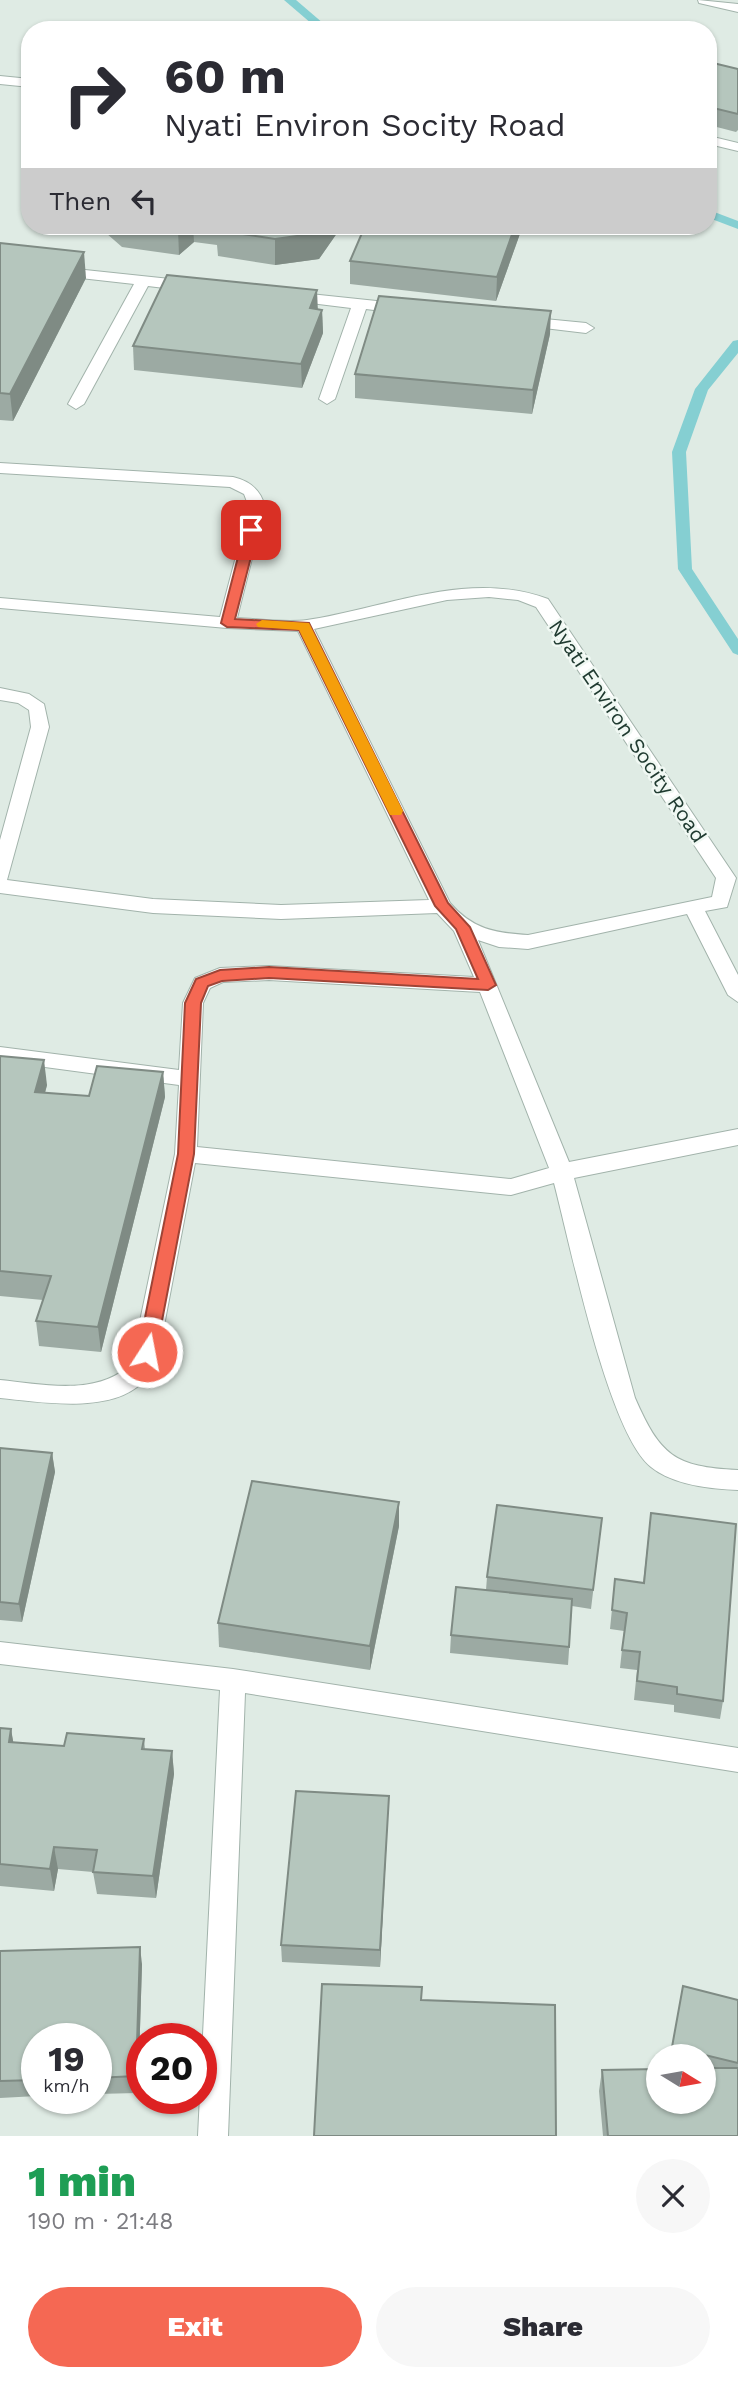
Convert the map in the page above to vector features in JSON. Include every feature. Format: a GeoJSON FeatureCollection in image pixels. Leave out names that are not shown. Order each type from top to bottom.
{"type":"FeatureCollection","features":[{"type":"Feature","properties":{"kind":"street"},"geometry":{"type":"LineString","coordinates":[[704,0],[738,8]]}},
{"type":"Feature","properties":{"kind":"street"},"geometry":{"type":"LineString","coordinates":[[0,80],[21,82]]}},
{"type":"Feature","properties":{"kind":"street"},"geometry":{"type":"LineString","coordinates":[[717,142],[738,147]]}},
{"type":"Feature","properties":{"kind":"street"},"geometry":{"type":"LineString","coordinates":[[0,265],[211,288]]}},
{"type":"Feature","properties":{"kind":"street"},"geometry":{"type":"LineString","coordinates":[[76,404],[143,281]]}},
{"type":"Feature","properties":{"kind":"street"},"geometry":{"type":"LineString","coordinates":[[279,295],[427,311]]}},
{"type":"Feature","properties":{"kind":"street"},"geometry":{"type":"LineString","coordinates":[[327,399],[360,304]]}},
{"type":"Feature","properties":{"kind":"street"},"geometry":{"type":"LineString","coordinates":[[506,320],[586,328]]}},
{"type":"Feature","properties":{"kind":"street"},"geometry":{"type":"LineString","coordinates":[[0,468],[233,482],[247,488],[255,494],[257,507],[227,623]]}},
{"type":"Feature","properties":{"kind":"street","name":"Nyati Environ Socity Road"},"geometry":{"type":"LineString","coordinates":[[0,603],[227,623],[304,626],[447,595],[489,592],[521,595],[542,603],[726,878],[720,902],[528,942],[499,940],[462,927]]}},
{"type":"Feature","properties":{"kind":"street","name":"Nyati Environ Socity Road"},"geometry":{"type":"LineString","coordinates":[[304,626],[442,906],[462,927],[488,985],[562,1172],[623,1398],[639,1432],[662,1463],[699,1474],[738,1480]]}},
{"type":"Feature","properties":{"kind":"street"},"geometry":{"type":"LineString","coordinates":[[0,694],[23,698],[38,708],[40,727],[0,876]]}},
{"type":"Feature","properties":{"kind":"street"},"geometry":{"type":"LineString","coordinates":[[0,886],[153,906],[281,912],[442,906]]}},
{"type":"Feature","properties":{"kind":"street"},"geometry":{"type":"LineString","coordinates":[[693,906],[738,995]]}},
{"type":"Feature","properties":{"kind":"street"},"geometry":{"type":"LineString","coordinates":[[0,1389],[75,1396],[124,1384],[139,1372],[147,1352],[186,1154],[193,1003],[202,983],[220,975],[269,973],[488,985]]}},
{"type":"Feature","properties":{"kind":"street"},"geometry":{"type":"LineString","coordinates":[[0,1054],[189,1079]]}},
{"type":"Feature","properties":{"kind":"street"},"geometry":{"type":"LineString","coordinates":[[186,1154],[510,1187],[562,1172],[738,1137]]}},
{"type":"Feature","properties":{"kind":"street"},"geometry":{"type":"LineString","coordinates":[[0,1653],[233,1680],[738,1760]]}},
{"type":"Feature","properties":{"kind":"street"},"geometry":{"type":"LineString","coordinates":[[213,2136],[233,1680]]}},
{"type":"Feature","properties":{"kind":"building"},"geometry":{"type":"Polygon","coordinates":[[[717,64],[738,69],[738,114],[717,109],[717,64]]]}},
{"type":"Feature","properties":{"kind":"building"},"geometry":{"type":"Polygon","coordinates":[[[249,235],[304,235],[275,239],[249,235]]]}},
{"type":"Feature","properties":{"kind":"building"},"geometry":{"type":"Polygon","coordinates":[[[361,235],[512,235],[497,277],[350,261],[361,235]]]}},
{"type":"Feature","properties":{"kind":"building"},"geometry":{"type":"Polygon","coordinates":[[[0,243],[84,252],[10,394],[0,393],[0,243]]]}},
{"type":"Feature","properties":{"kind":"building"},"geometry":{"type":"Polygon","coordinates":[[[167,275],[317,290],[310,308],[322,310],[301,364],[133,346],[167,275]]]}},
{"type":"Feature","properties":{"kind":"building"},"geometry":{"type":"Polygon","coordinates":[[[379,296],[551,311],[533,390],[355,374],[379,296]]]}},
{"type":"Feature","properties":{"kind":"building"},"geometry":{"type":"Polygon","coordinates":[[[0,1056],[44,1060],[35,1092],[89,1096],[97,1066],[163,1072],[98,1327],[36,1321],[51,1276],[0,1271],[0,1056]]]}},
{"type":"Feature","properties":{"kind":"building"},"geometry":{"type":"Polygon","coordinates":[[[0,1448],[52,1453],[19,1604],[0,1602],[0,1448]]]}},
{"type":"Feature","properties":{"kind":"building"},"geometry":{"type":"Polygon","coordinates":[[[252,1481],[399,1502],[370,1646],[218,1623],[252,1481]]]}},
{"type":"Feature","properties":{"kind":"building"},"geometry":{"type":"Polygon","coordinates":[[[497,1505],[602,1518],[593,1590],[487,1577],[497,1505]]]}},
{"type":"Feature","properties":{"kind":"building"},"geometry":{"type":"Polygon","coordinates":[[[651,1513],[736,1524],[723,1701],[677,1694],[677,1687],[637,1681],[640,1652],[622,1650],[627,1613],[612,1610],[615,1579],[644,1583],[651,1513]]]}},
{"type":"Feature","properties":{"kind":"building"},"geometry":{"type":"Polygon","coordinates":[[[456,1587],[572,1599],[569,1647],[451,1635],[456,1587]]]}},
{"type":"Feature","properties":{"kind":"building"},"geometry":{"type":"Polygon","coordinates":[[[0,1728],[11,1729],[9,1742],[64,1746],[67,1733],[144,1739],[142,1749],[172,1751],[153,1876],[93,1872],[97,1850],[54,1847],[50,1869],[0,1864],[0,1728]]]}},
{"type":"Feature","properties":{"kind":"building"},"geometry":{"type":"Polygon","coordinates":[[[296,1791],[389,1796],[380,1950],[281,1945],[296,1791]]]}},
{"type":"Feature","properties":{"kind":"building"},"geometry":{"type":"Polygon","coordinates":[[[140,1947],[138,2023],[126,2023],[126,2076],[112,2077],[112,2023],[21,2023],[21,2080],[0,2081],[0,1951],[140,1947]]]}},
{"type":"Feature","properties":{"kind":"building"},"geometry":{"type":"Polygon","coordinates":[[[322,1984],[422,1987],[421,2000],[555,2005],[556,2136],[314,2136],[322,1984]]]}},
{"type":"Feature","properties":{"kind":"building"},"geometry":{"type":"Polygon","coordinates":[[[683,1986],[738,2000],[738,2063],[716,2058],[716,2044],[673,2044],[683,1986]]]}},
{"type":"Feature","properties":{"kind":"building"},"geometry":{"type":"Polygon","coordinates":[[[716,2068],[738,2068],[738,2136],[608,2136],[602,2070],[646,2069],[646,2114],[716,2114],[716,2068]]]}},
{"type":"Feature","properties":{"kind":"waterway"},"geometry":{"type":"LineString","coordinates":[[289,0],[315,21]]}},
{"type":"Feature","properties":{"kind":"waterway"},"geometry":{"type":"LineString","coordinates":[[717,217],[738,225]]}},
{"type":"Feature","properties":{"kind":"waterway"},"geometry":{"type":"LineString","coordinates":[[738,344],[702,389],[679,452],[685,569],[738,650]]}},
{"type":"Feature","properties":{"kind":"slow traffic"},"geometry":{"type":"LineString","coordinates":[[262,624],[304,626],[396,811]]}},
{"type":"Feature","properties":{"kind":"route"},"geometry":{"type":"LineString","coordinates":[[147,1352],[186,1154],[193,1003],[202,983],[220,975],[269,973],[488,985],[462,927],[442,906],[304,626],[227,623],[251,530]]}}]}
